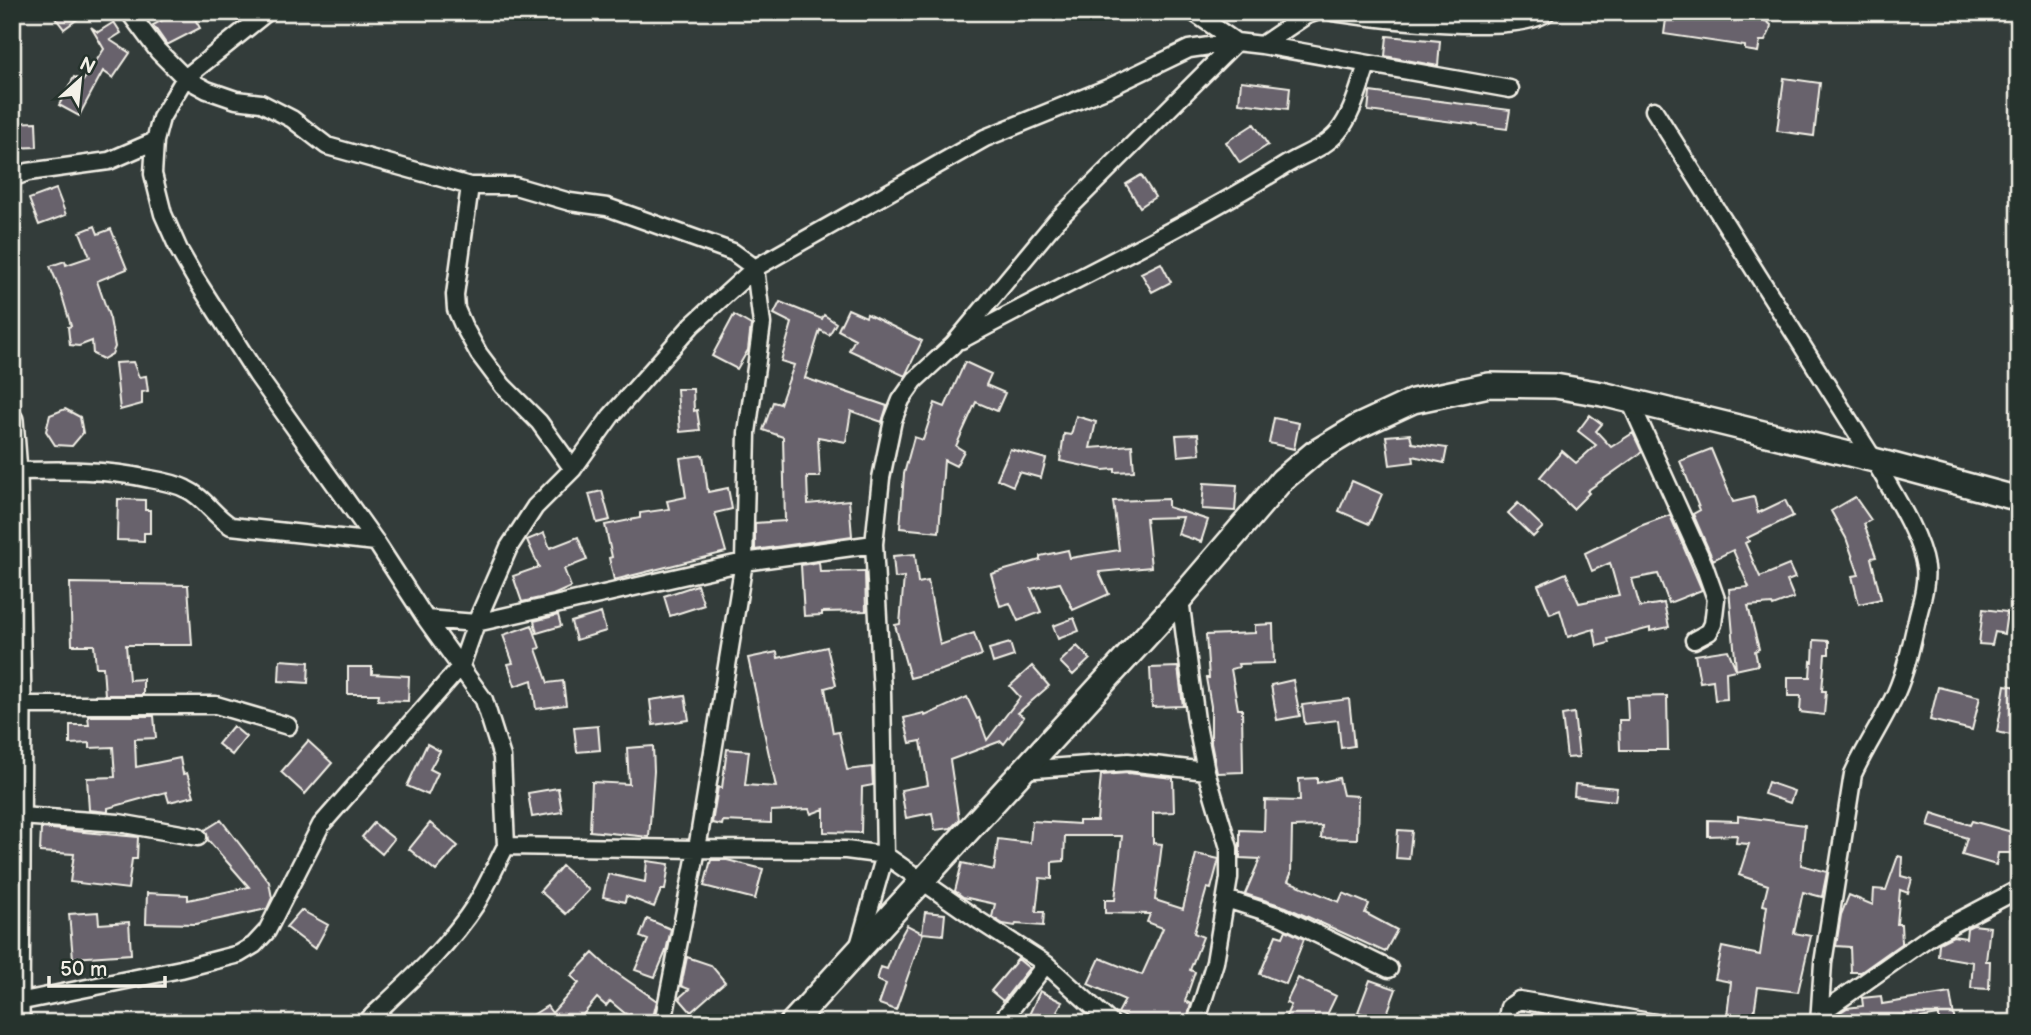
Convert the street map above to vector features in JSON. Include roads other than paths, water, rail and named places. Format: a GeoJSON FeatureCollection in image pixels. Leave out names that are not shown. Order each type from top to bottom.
{"type":"FeatureCollection","features":[{"type":"Feature","properties":{"kind":"main road"},"geometry":{"type":"LineString","coordinates":[[792,1023],[1180,599],[1282,480],[1314,453],[1357,427],[1413,401],[1489,385],[1555,386],[1630,401],[1874,460],[2019,499]]}},
{"type":"Feature","properties":{"kind":"street"},"geometry":{"type":"LineString","coordinates":[[129,12],[163,57],[185,78],[207,90],[236,100],[261,103],[292,119],[327,146],[470,186],[515,186],[570,202],[607,207],[733,252],[755,268],[762,324],[747,433],[744,562],[697,849],[663,1023]]}},
{"type":"Feature","properties":{"kind":"street"},"geometry":{"type":"LineString","coordinates":[[267,12],[185,78],[161,118],[155,141],[153,174],[163,214],[179,250],[257,375],[484,700],[502,757],[506,846],[477,902],[458,930],[415,976],[365,1023]]}},
{"type":"Feature","properties":{"kind":"street"},"geometry":{"type":"LineString","coordinates":[[1193,12],[1236,42]]}},
{"type":"Feature","properties":{"kind":"street"},"geometry":{"type":"LineString","coordinates":[[1262,45],[1305,16],[1316,12]]}},
{"type":"Feature","properties":{"kind":"street"},"geometry":{"type":"LineString","coordinates":[[1333,12],[1441,23],[1520,23],[1541,18],[1547,12]]}},
{"type":"Feature","properties":{"kind":"street"},"geometry":{"type":"LineString","coordinates":[[857,952],[885,855],[882,692],[874,544],[881,478],[892,419],[915,380],[953,345],[1056,221],[1236,42]]}},
{"type":"Feature","properties":{"kind":"street"},"geometry":{"type":"LineString","coordinates":[[12,420],[16,471],[20,705],[20,816],[15,942],[18,1012],[239,954],[254,945],[267,931],[321,825],[461,666],[476,623],[509,547],[535,507],[573,469],[611,416],[692,326],[755,268],[985,138],[1108,88],[1189,49],[1236,42],[1262,45],[1510,89]]}},
{"type":"Feature","properties":{"kind":"street"},"geometry":{"type":"LineString","coordinates":[[953,345],[1244,191],[1326,143],[1349,116],[1367,65]]}},
{"type":"Feature","properties":{"kind":"street"},"geometry":{"type":"LineString","coordinates":[[1654,110],[1874,460],[1904,513],[1925,566],[1925,582],[1898,689],[1853,774],[1823,962],[1820,1018]]}},
{"type":"Feature","properties":{"kind":"street"},"geometry":{"type":"LineString","coordinates":[[12,178],[28,172],[109,162],[155,141]]}},
{"type":"Feature","properties":{"kind":"street"},"geometry":{"type":"LineString","coordinates":[[470,186],[455,295],[456,309],[480,354],[503,386],[539,422],[573,469]]}},
{"type":"Feature","properties":{"kind":"street"},"geometry":{"type":"LineString","coordinates":[[1630,401],[1704,565],[1716,599],[1710,632],[1694,640]]}},
{"type":"Feature","properties":{"kind":"street"},"geometry":{"type":"LineString","coordinates":[[16,471],[78,469],[127,474],[186,489],[197,495],[231,526],[376,542]]}},
{"type":"Feature","properties":{"kind":"street"},"geometry":{"type":"LineString","coordinates":[[426,619],[476,623],[744,562],[874,544]]}},
{"type":"Feature","properties":{"kind":"street"},"geometry":{"type":"LineString","coordinates":[[1180,599],[1196,720],[1206,771],[1229,848],[1230,878],[1214,962],[1196,1023]]}},
{"type":"Feature","properties":{"kind":"street"},"geometry":{"type":"LineString","coordinates":[[20,705],[215,705],[288,726]]}},
{"type":"Feature","properties":{"kind":"street"},"geometry":{"type":"LineString","coordinates":[[1022,770],[1128,762],[1206,771]]}},
{"type":"Feature","properties":{"kind":"street"},"geometry":{"type":"LineString","coordinates":[[20,816],[119,823],[198,837]]}},
{"type":"Feature","properties":{"kind":"street"},"geometry":{"type":"LineString","coordinates":[[506,846],[846,850],[885,855],[1046,964],[1103,1020]]}},
{"type":"Feature","properties":{"kind":"street"},"geometry":{"type":"LineString","coordinates":[[1820,1018],[1932,935],[2019,889]]}},
{"type":"Feature","properties":{"kind":"street"},"geometry":{"type":"LineString","coordinates":[[1226,899],[1282,916],[1389,969]]}},
{"type":"Feature","properties":{"kind":"street"},"geometry":{"type":"LineString","coordinates":[[1000,1023],[1046,964]]}},
{"type":"Feature","properties":{"kind":"street"},"geometry":{"type":"LineString","coordinates":[[1506,1023],[1509,1007],[1519,1000],[1655,1023]]}}]}
